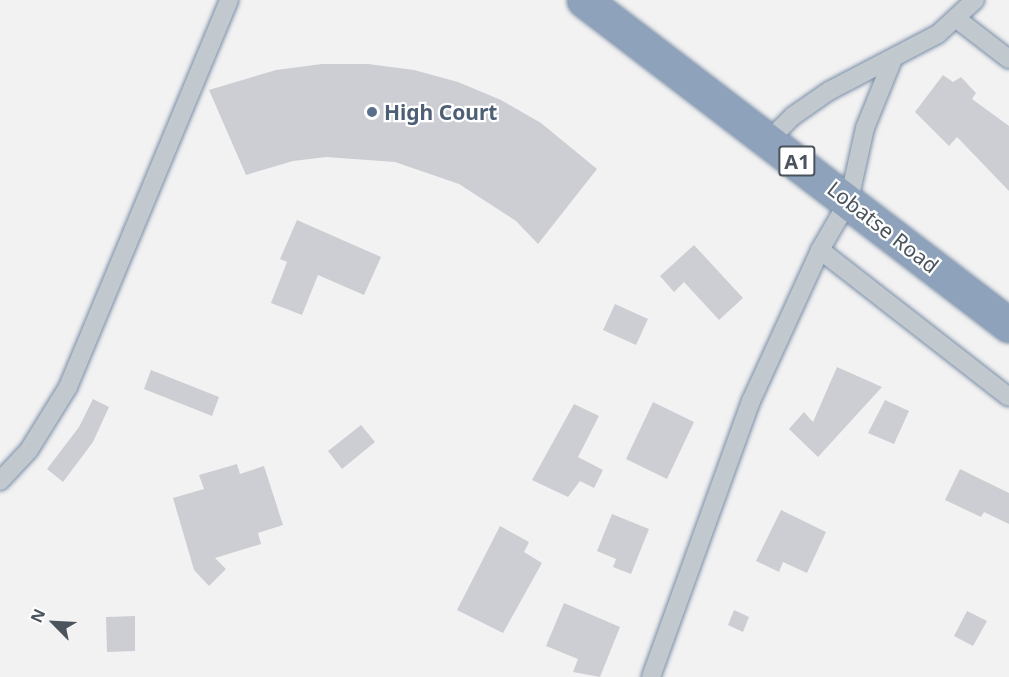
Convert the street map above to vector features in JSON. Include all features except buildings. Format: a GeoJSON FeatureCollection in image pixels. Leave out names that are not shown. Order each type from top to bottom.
{"type":"FeatureCollection","features":[{"type":"Feature","properties":{"kind":"highway","name":"Lobatse Road"},"geometry":{"type":"LineString","coordinates":[[584,0],[849,200],[1009,325]]}},
{"type":"Feature","properties":{"kind":"street"},"geometry":{"type":"LineString","coordinates":[[0,481],[29,450],[75,374],[229,0]]}},
{"type":"Feature","properties":{"kind":"street"},"geometry":{"type":"LineString","coordinates":[[769,140],[793,116],[821,97],[893,59],[957,19],[975,0]]}},
{"type":"Feature","properties":{"kind":"street"},"geometry":{"type":"LineString","coordinates":[[957,19],[1009,59]]}},
{"type":"Feature","properties":{"kind":"street"},"geometry":{"type":"LineString","coordinates":[[651,677],[751,401],[820,250],[849,200],[865,128],[893,59]]}},
{"type":"Feature","properties":{"kind":"street"},"geometry":{"type":"LineString","coordinates":[[820,250],[1009,397]]}},
{"type":"Feature","properties":{"kind":"place","name":"High Court"},"geometry":{"type":"Point","coordinates":[372,112]}}]}
